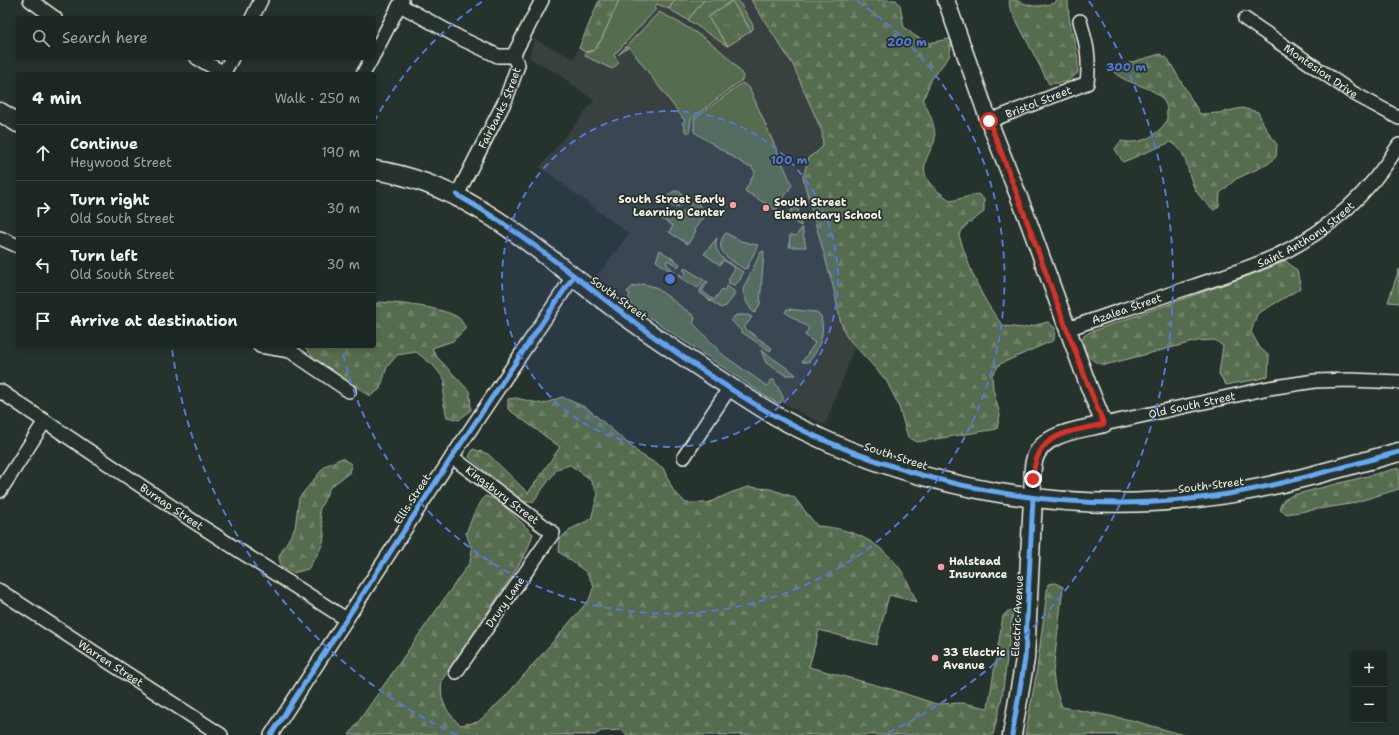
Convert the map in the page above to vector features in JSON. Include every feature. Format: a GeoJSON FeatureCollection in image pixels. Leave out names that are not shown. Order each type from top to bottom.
{"type":"FeatureCollection","features":[{"type":"Feature","properties":{"kind":"main road"},"geometry":{"type":"LineString","coordinates":[[0,112],[16,122]]}},
{"type":"Feature","properties":{"kind":"main road","name":"South Street"},"geometry":{"type":"LineString","coordinates":[[376,170],[396,172],[457,195],[498,219],[573,277],[661,341],[730,387],[802,430],[851,452],[910,472],[972,488],[1033,498],[1119,502],[1194,499],[1275,485],[1399,452]]}},
{"type":"Feature","properties":{"kind":"main road","name":"Electric Avenue"},"geometry":{"type":"LineString","coordinates":[[1012,735],[1026,659],[1033,498]]}},
{"type":"Feature","properties":{"kind":"street"},"geometry":{"type":"LineString","coordinates":[[30,0],[53,16]]}},
{"type":"Feature","properties":{"kind":"street"},"geometry":{"type":"LineString","coordinates":[[253,16],[261,0]]}},
{"type":"Feature","properties":{"kind":"street","name":"Fairbanks Street"},"geometry":{"type":"LineString","coordinates":[[457,195],[506,99],[518,65],[513,56],[542,0]]}},
{"type":"Feature","properties":{"kind":"street"},"geometry":{"type":"LineString","coordinates":[[946,0],[989,121],[1026,215],[1067,329],[1104,424]]}},
{"type":"Feature","properties":{"kind":"street"},"geometry":{"type":"LineString","coordinates":[[376,50],[401,3],[462,39],[498,56],[513,56]]}},
{"type":"Feature","properties":{"kind":"street","name":"Montesion Drive"},"geometry":{"type":"LineString","coordinates":[[1245,19],[1353,94],[1399,118]]}},
{"type":"Feature","properties":{"kind":"street","name":"Bristol Street"},"geometry":{"type":"LineString","coordinates":[[989,121],[1087,83],[1090,62],[1080,21]]}},
{"type":"Feature","properties":{"kind":"street"},"geometry":{"type":"LineString","coordinates":[[201,60],[222,72]]}},
{"type":"Feature","properties":{"kind":"street"},"geometry":{"type":"LineString","coordinates":[[225,72],[231,60]]}},
{"type":"Feature","properties":{"kind":"street"},"geometry":{"type":"LineString","coordinates":[[364,72],[371,60]]}},
{"type":"Feature","properties":{"kind":"street","name":"Saint Anthony Street"},"geometry":{"type":"LineString","coordinates":[[1186,288],[1261,263],[1306,240],[1330,224],[1351,206],[1370,185],[1399,145]]}},
{"type":"Feature","properties":{"kind":"street"},"geometry":{"type":"LineString","coordinates":[[0,238],[16,245]]}},
{"type":"Feature","properties":{"kind":"street","name":"Ellis Street"},"geometry":{"type":"LineString","coordinates":[[271,735],[452,457],[573,277]]}},
{"type":"Feature","properties":{"kind":"street","name":"Azalea Street"},"geometry":{"type":"LineString","coordinates":[[1067,329],[1186,288]]}},
{"type":"Feature","properties":{"kind":"street"},"geometry":{"type":"LineString","coordinates":[[281,348],[291,349],[349,391]]}},
{"type":"Feature","properties":{"kind":"street","name":"Old South Street"},"geometry":{"type":"LineString","coordinates":[[1033,498],[1034,460],[1044,444],[1064,434],[1277,387],[1315,381],[1350,380],[1399,382]]}},
{"type":"Feature","properties":{"kind":"street"},"geometry":{"type":"LineString","coordinates":[[684,457],[730,387]]}},
{"type":"Feature","properties":{"kind":"street","name":"Burnap Street"},"geometry":{"type":"LineString","coordinates":[[0,391],[196,523],[346,619]]}},
{"type":"Feature","properties":{"kind":"street"},"geometry":{"type":"LineString","coordinates":[[0,491],[45,422]]}},
{"type":"Feature","properties":{"kind":"street","name":"Kingsbury Street"},"geometry":{"type":"LineString","coordinates":[[452,457],[553,533]]}},
{"type":"Feature","properties":{"kind":"street","name":"Drury Lane"},"geometry":{"type":"LineString","coordinates":[[456,672],[553,533]]}},
{"type":"Feature","properties":{"kind":"street","name":"Warren Street"},"geometry":{"type":"LineString","coordinates":[[0,591],[221,735]]}},
{"type":"Feature","properties":{"kind":"shaded area","name":"South Street Elementary School"},"geometry":{"type":"Polygon","coordinates":[[[599,0],[835,0],[924,174],[961,270],[843,294],[855,346],[825,425],[768,396],[636,307],[596,277],[629,234],[540,167],[594,101],[558,74],[529,58],[534,39],[574,59],[599,0]]]}},
{"type":"Feature","properties":{"kind":"green space"},"geometry":{"type":"Polygon","coordinates":[[[599,0],[619,0],[595,50],[585,52],[579,48],[599,0]]]}},
{"type":"Feature","properties":{"kind":"green space"},"geometry":{"type":"Polygon","coordinates":[[[619,0],[675,0],[669,9],[657,4],[654,8],[656,9],[614,55],[619,63],[612,69],[585,56],[586,53],[595,50],[619,0]]]}},
{"type":"Feature","properties":{"kind":"green space"},"geometry":{"type":"Polygon","coordinates":[[[675,0],[704,0],[688,20],[669,9],[675,0]]]}},
{"type":"Feature","properties":{"kind":"green space"},"geometry":{"type":"Polygon","coordinates":[[[704,0],[738,0],[753,25],[753,29],[751,31],[732,1],[708,17],[727,46],[688,20],[704,0]]]}},
{"type":"Feature","properties":{"kind":"green space"},"geometry":{"type":"Polygon","coordinates":[[[751,0],[896,0],[900,5],[904,27],[915,36],[929,43],[953,38],[949,57],[932,78],[923,100],[933,123],[935,133],[934,142],[925,163],[926,177],[933,187],[951,201],[978,194],[984,199],[984,212],[965,226],[959,235],[976,283],[988,305],[1003,326],[1024,328],[1048,322],[1055,328],[1054,340],[1000,364],[992,375],[993,389],[1000,415],[997,429],[917,442],[908,437],[898,404],[886,380],[846,336],[840,320],[833,286],[803,177],[809,157],[823,146],[822,132],[793,65],[751,0]]]}},
{"type":"Feature","properties":{"kind":"green space"},"geometry":{"type":"Polygon","coordinates":[[[1011,0],[1037,6],[1055,3],[1056,0],[1068,0],[1069,18],[1077,55],[1078,73],[1066,82],[1049,84],[1010,8],[1009,1],[1011,0]]]}},
{"type":"Feature","properties":{"kind":"green space"},"geometry":{"type":"Polygon","coordinates":[[[732,1],[751,31],[728,46],[708,17],[732,1]]]}},
{"type":"Feature","properties":{"kind":"green space"},"geometry":{"type":"Polygon","coordinates":[[[659,12],[706,39],[736,66],[743,76],[742,80],[691,119],[690,130],[688,133],[684,130],[685,128],[682,123],[685,121],[629,47],[618,55],[659,12]]]}},
{"type":"Feature","properties":{"kind":"green space"},"geometry":{"type":"Polygon","coordinates":[[[1160,54],[1168,59],[1200,114],[1219,113],[1242,108],[1258,112],[1265,127],[1277,145],[1276,157],[1268,164],[1236,179],[1220,193],[1219,206],[1214,210],[1197,192],[1192,183],[1181,151],[1171,142],[1123,162],[1115,149],[1121,141],[1135,142],[1147,138],[1158,131],[1167,121],[1166,105],[1162,98],[1149,89],[1126,80],[1114,72],[1122,65],[1160,54]]]}},
{"type":"Feature","properties":{"kind":"green space"},"geometry":{"type":"Polygon","coordinates":[[[742,83],[749,87],[792,185],[776,210],[745,191],[755,172],[751,166],[747,166],[694,132],[694,119],[742,83]]]}},
{"type":"Feature","properties":{"kind":"green space"},"geometry":{"type":"Polygon","coordinates":[[[676,191],[682,193],[684,199],[682,205],[676,207],[670,205],[668,199],[670,193],[676,191]]]}},
{"type":"Feature","properties":{"kind":"green space"},"geometry":{"type":"Polygon","coordinates":[[[694,202],[699,204],[699,206],[707,211],[694,230],[696,231],[688,244],[669,232],[673,226],[662,219],[665,216],[683,212],[694,202]]]}},
{"type":"Feature","properties":{"kind":"green space"},"geometry":{"type":"Polygon","coordinates":[[[795,206],[798,209],[801,226],[786,217],[795,206]]]}},
{"type":"Feature","properties":{"kind":"green space"},"geometry":{"type":"Polygon","coordinates":[[[802,228],[806,247],[789,247],[790,235],[796,236],[802,228]]]}},
{"type":"Feature","properties":{"kind":"green space"},"geometry":{"type":"Polygon","coordinates":[[[726,233],[741,241],[758,245],[747,268],[744,269],[733,262],[721,250],[722,239],[726,233]]]}},
{"type":"Feature","properties":{"kind":"green space"},"geometry":{"type":"Polygon","coordinates":[[[717,238],[716,244],[719,254],[743,272],[740,280],[735,285],[728,283],[730,281],[728,280],[735,268],[723,260],[720,265],[704,254],[717,238]]]}},
{"type":"Feature","properties":{"kind":"green space"},"geometry":{"type":"Polygon","coordinates":[[[660,250],[680,264],[678,267],[668,260],[666,263],[675,272],[674,274],[656,261],[660,250]]]}},
{"type":"Feature","properties":{"kind":"green space"},"geometry":{"type":"Polygon","coordinates":[[[764,251],[760,304],[755,313],[747,302],[743,289],[761,252],[764,251]]]}},
{"type":"Feature","properties":{"kind":"green space"},"geometry":{"type":"Polygon","coordinates":[[[1286,261],[1297,271],[1301,288],[1257,314],[1251,332],[1260,348],[1269,356],[1268,376],[1226,385],[1219,374],[1223,346],[1215,340],[1197,341],[1105,365],[1092,360],[1085,351],[1081,342],[1084,336],[1090,332],[1286,261]]]}},
{"type":"Feature","properties":{"kind":"green space"},"geometry":{"type":"Polygon","coordinates":[[[685,268],[704,280],[698,288],[679,277],[679,274],[683,276],[686,272],[683,270],[685,268]]]}},
{"type":"Feature","properties":{"kind":"green space"},"geometry":{"type":"Polygon","coordinates":[[[1399,269],[1399,303],[1388,302],[1399,269]]]}},
{"type":"Feature","properties":{"kind":"green space"},"geometry":{"type":"Polygon","coordinates":[[[706,281],[708,282],[702,291],[714,300],[722,289],[724,291],[727,286],[734,291],[734,296],[726,306],[721,308],[700,293],[700,290],[706,281]]]}},
{"type":"Feature","properties":{"kind":"green space"},"geometry":{"type":"Polygon","coordinates":[[[643,284],[655,287],[694,316],[695,319],[693,323],[723,355],[767,386],[771,380],[774,380],[783,397],[783,400],[779,404],[767,397],[631,305],[629,297],[630,294],[627,292],[632,287],[643,284]]]}},
{"type":"Feature","properties":{"kind":"green space"},"geometry":{"type":"Polygon","coordinates":[[[379,302],[397,303],[432,308],[452,314],[459,318],[466,328],[453,341],[432,348],[437,357],[470,392],[471,410],[459,420],[447,417],[443,400],[445,380],[433,365],[416,352],[397,355],[387,367],[380,389],[370,396],[314,358],[306,348],[326,348],[333,351],[336,348],[376,348],[376,304],[379,302]]]}},
{"type":"Feature","properties":{"kind":"green space"},"geometry":{"type":"Polygon","coordinates":[[[787,309],[816,312],[821,316],[821,340],[809,362],[802,362],[815,343],[805,335],[809,328],[785,312],[787,309]]]}},
{"type":"Feature","properties":{"kind":"green space"},"geometry":{"type":"Polygon","coordinates":[[[736,315],[748,315],[752,317],[744,328],[772,348],[770,351],[743,333],[731,320],[736,315]]]}},
{"type":"Feature","properties":{"kind":"green space"},"geometry":{"type":"Polygon","coordinates":[[[761,350],[796,375],[785,375],[766,363],[761,350]]]}},
{"type":"Feature","properties":{"kind":"green space"},"geometry":{"type":"Polygon","coordinates":[[[562,397],[587,408],[640,454],[663,468],[673,490],[686,503],[708,503],[748,487],[770,489],[794,497],[817,526],[841,529],[862,537],[872,542],[890,557],[904,574],[917,602],[889,595],[876,645],[819,630],[809,667],[894,690],[936,704],[963,703],[988,708],[1003,616],[1008,611],[1013,612],[1002,697],[993,735],[627,735],[621,730],[601,731],[595,735],[349,735],[470,562],[472,550],[466,533],[475,511],[485,496],[498,500],[533,534],[527,551],[512,576],[442,680],[441,687],[443,700],[447,710],[460,725],[478,722],[505,697],[589,600],[594,586],[586,572],[559,552],[560,539],[569,530],[591,519],[598,494],[589,478],[570,465],[557,469],[533,502],[521,502],[469,457],[473,449],[488,454],[528,493],[560,447],[508,409],[508,399],[516,398],[543,404],[562,397]]]}},
{"type":"Feature","properties":{"kind":"green space"},"geometry":{"type":"Polygon","coordinates":[[[342,458],[351,464],[349,473],[330,487],[319,511],[324,536],[321,547],[308,569],[293,573],[281,567],[279,556],[295,528],[299,498],[325,466],[342,458]]]}},
{"type":"Feature","properties":{"kind":"green space"},"geometry":{"type":"Polygon","coordinates":[[[1399,468],[1399,489],[1350,504],[1287,514],[1281,511],[1280,506],[1284,500],[1293,495],[1399,468]]]}},
{"type":"Feature","properties":{"kind":"green space"},"geometry":{"type":"Polygon","coordinates":[[[1055,583],[1063,587],[1053,672],[1055,688],[1062,707],[1131,720],[1184,735],[1025,735],[1036,676],[1048,584],[1055,583]]]}},
{"type":"Feature","properties":{"kind":"cycle path"},"geometry":{"type":"LineString","coordinates":[[457,195],[484,211],[538,248],[667,346],[751,402],[804,431],[853,452],[905,470],[957,484],[1011,494],[1065,501],[1120,503],[1174,501],[1250,490],[1399,452]]}},
{"type":"Feature","properties":{"kind":"cycle path"},"geometry":{"type":"LineString","coordinates":[[271,735],[452,457],[573,277]]}},
{"type":"Feature","properties":{"kind":"cycle path"},"geometry":{"type":"LineString","coordinates":[[1012,735],[1025,659],[1033,498]]}},
{"type":"Feature","properties":{"kind":"place","name":"South Street Early Learning Center"},"geometry":{"type":"Point","coordinates":[733,205]}},
{"type":"Feature","properties":{"kind":"place","name":"South Street Elementary School"},"geometry":{"type":"Point","coordinates":[766,208]}},
{"type":"Feature","properties":{"kind":"place","name":"Halstead Insurance"},"geometry":{"type":"Point","coordinates":[941,567]}},
{"type":"Feature","properties":{"kind":"place","name":"33 Electric Avenue"},"geometry":{"type":"Point","coordinates":[935,658]}},
{"type":"Feature","properties":{"kind":"route"},"geometry":{"type":"LineString","coordinates":[[989,121],[1026,215],[1048,280],[1104,424],[1064,434],[1044,444],[1034,460],[1033,479]]}}]}
